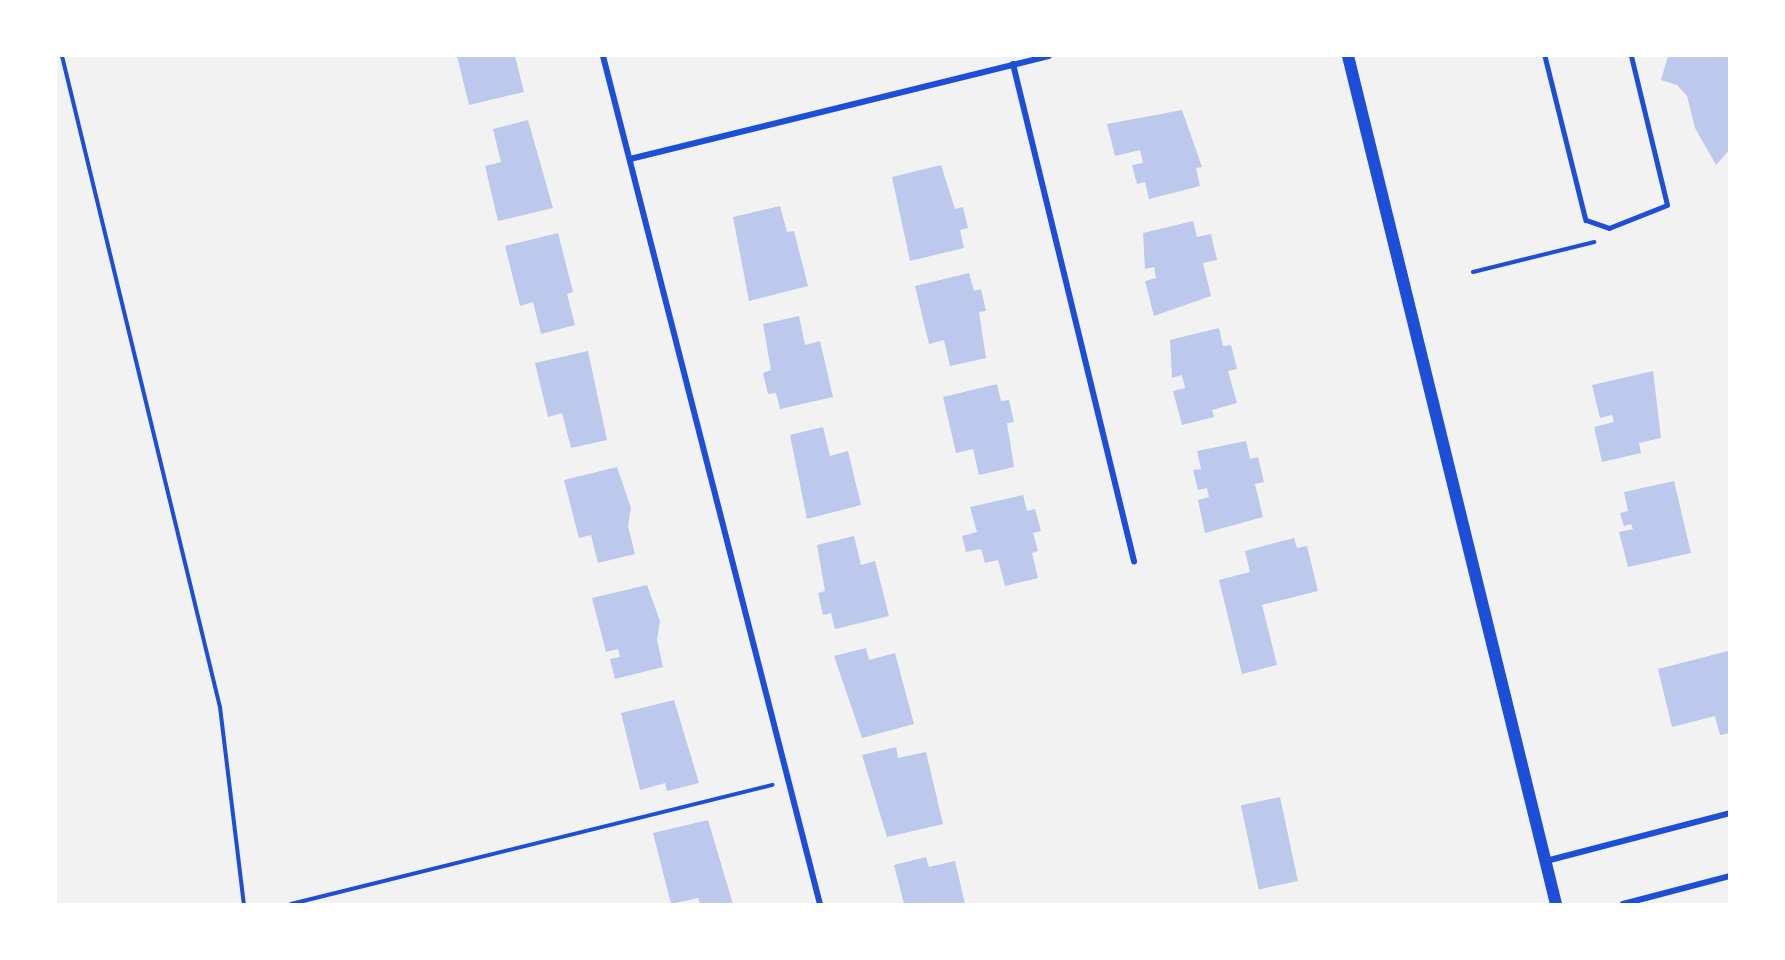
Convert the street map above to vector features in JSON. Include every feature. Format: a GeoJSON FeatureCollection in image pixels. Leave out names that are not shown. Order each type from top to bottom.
{"type":"FeatureCollection","features":[{"type":"Feature","properties":{"kind":"main road"},"geometry":{"type":"LineString","coordinates":[[1348,56],[1556,904]]}},
{"type":"Feature","properties":{"kind":"street"},"geometry":{"type":"LineString","coordinates":[[603,56],[820,904]]}},
{"type":"Feature","properties":{"kind":"street"},"geometry":{"type":"LineString","coordinates":[[630,159],[1048,56]]}},
{"type":"Feature","properties":{"kind":"street"},"geometry":{"type":"LineString","coordinates":[[1013,64],[1134,561]]}},
{"type":"Feature","properties":{"kind":"street"},"geometry":{"type":"LineString","coordinates":[[1546,861],[1730,813]]}},
{"type":"Feature","properties":{"kind":"street"},"geometry":{"type":"LineString","coordinates":[[1623,904],[1730,876]]}},
{"type":"Feature","properties":{"kind":"lane"},"geometry":{"type":"LineString","coordinates":[[1545,56],[1586,220],[1609,228],[1667,205],[1631,56]]}},
{"type":"Feature","properties":{"kind":"path"},"geometry":{"type":"LineString","coordinates":[[62,56],[220,707],[244,904]]}},
{"type":"Feature","properties":{"kind":"path"},"geometry":{"type":"LineString","coordinates":[[1473,272],[1596,242],[1609,228]]}},
{"type":"Feature","properties":{"kind":"path"},"geometry":{"type":"LineString","coordinates":[[291,904],[768,787]]}},
{"type":"Feature","properties":{"kind":"building"},"geometry":{"type":"Polygon","coordinates":[[[457,56],[515,56],[524,92],[469,105],[457,56]]]}},
{"type":"Feature","properties":{"kind":"building"},"geometry":{"type":"Polygon","coordinates":[[[1668,56],[1730,56],[1730,149],[1716,165],[1695,128],[1687,96],[1677,85],[1661,80],[1668,56]]]}},
{"type":"Feature","properties":{"kind":"building"},"geometry":{"type":"Polygon","coordinates":[[[1182,110],[1202,167],[1196,168],[1200,186],[1149,199],[1145,182],[1137,184],[1132,165],[1143,163],[1140,150],[1115,156],[1107,124],[1182,110]]]}},
{"type":"Feature","properties":{"kind":"building"},"geometry":{"type":"Polygon","coordinates":[[[528,120],[553,208],[498,221],[485,166],[501,162],[493,129],[528,120]]]}},
{"type":"Feature","properties":{"kind":"building"},"geometry":{"type":"Polygon","coordinates":[[[941,165],[955,209],[963,207],[968,228],[960,230],[964,248],[910,261],[892,177],[941,165]]]}},
{"type":"Feature","properties":{"kind":"building"},"geometry":{"type":"Polygon","coordinates":[[[780,206],[787,232],[794,231],[808,286],[749,301],[733,217],[780,206]]]}},
{"type":"Feature","properties":{"kind":"building"},"geometry":{"type":"Polygon","coordinates":[[[1193,221],[1197,237],[1211,234],[1217,260],[1203,263],[1211,296],[1154,316],[1145,281],[1156,278],[1154,267],[1145,269],[1143,233],[1193,221]]]}},
{"type":"Feature","properties":{"kind":"building"},"geometry":{"type":"Polygon","coordinates":[[[558,233],[573,292],[567,294],[575,325],[541,334],[533,302],[520,306],[505,246],[558,233]]]}},
{"type":"Feature","properties":{"kind":"building"},"geometry":{"type":"Polygon","coordinates":[[[969,273],[974,291],[981,289],[986,311],[979,312],[986,358],[950,366],[944,340],[929,344],[915,286],[969,273]]]}},
{"type":"Feature","properties":{"kind":"building"},"geometry":{"type":"Polygon","coordinates":[[[799,316],[805,345],[820,341],[833,397],[780,409],[776,393],[768,394],[763,373],[771,370],[763,324],[799,316]]]}},
{"type":"Feature","properties":{"kind":"building"},"geometry":{"type":"Polygon","coordinates":[[[1219,328],[1223,346],[1231,345],[1237,369],[1228,371],[1237,403],[1212,410],[1214,417],[1182,425],[1173,391],[1185,388],[1182,375],[1172,378],[1170,340],[1219,328]]]}},
{"type":"Feature","properties":{"kind":"building"},"geometry":{"type":"Polygon","coordinates":[[[588,351],[607,440],[571,448],[562,413],[548,417],[535,363],[588,351]]]}},
{"type":"Feature","properties":{"kind":"building"},"geometry":{"type":"Polygon","coordinates":[[[1653,371],[1661,438],[1639,443],[1641,453],[1602,462],[1594,427],[1614,422],[1612,415],[1600,418],[1592,385],[1653,371]]]}},
{"type":"Feature","properties":{"kind":"building"},"geometry":{"type":"Polygon","coordinates":[[[997,384],[1001,401],[1009,400],[1014,422],[1007,423],[1014,467],[979,475],[973,449],[956,453],[943,397],[997,384]]]}},
{"type":"Feature","properties":{"kind":"building"},"geometry":{"type":"Polygon","coordinates":[[[823,427],[830,456],[848,451],[861,505],[807,519],[790,435],[823,427]]]}},
{"type":"Feature","properties":{"kind":"building"},"geometry":{"type":"Polygon","coordinates":[[[1246,441],[1250,459],[1258,457],[1264,482],[1255,484],[1263,517],[1205,533],[1198,500],[1209,497],[1207,488],[1198,490],[1193,470],[1201,469],[1197,451],[1246,441]]]}},
{"type":"Feature","properties":{"kind":"building"},"geometry":{"type":"Polygon","coordinates":[[[617,467],[631,508],[628,526],[635,554],[598,563],[591,535],[579,538],[564,480],[617,467]]]}},
{"type":"Feature","properties":{"kind":"building"},"geometry":{"type":"Polygon","coordinates":[[[1674,481],[1691,553],[1628,567],[1619,532],[1633,529],[1631,524],[1624,526],[1620,513],[1628,511],[1624,492],[1674,481]]]}},
{"type":"Feature","properties":{"kind":"building"},"geometry":{"type":"Polygon","coordinates":[[[1023,495],[1027,511],[1035,509],[1041,531],[1033,533],[1038,551],[1032,553],[1038,578],[1005,586],[998,560],[985,563],[981,549],[966,552],[962,536],[977,532],[970,507],[1023,495]]]}},
{"type":"Feature","properties":{"kind":"building"},"geometry":{"type":"Polygon","coordinates":[[[854,536],[861,565],[875,561],[889,616],[835,629],[831,613],[823,615],[818,593],[825,591],[817,545],[854,536]]]}},
{"type":"Feature","properties":{"kind":"building"},"geometry":{"type":"Polygon","coordinates":[[[1294,538],[1297,548],[1307,546],[1318,591],[1262,605],[1277,665],[1242,674],[1219,580],[1250,572],[1245,551],[1294,538]]]}},
{"type":"Feature","properties":{"kind":"building"},"geometry":{"type":"Polygon","coordinates":[[[647,585],[660,621],[657,640],[663,667],[615,679],[610,659],[620,657],[618,649],[606,652],[592,598],[647,585]]]}},
{"type":"Feature","properties":{"kind":"building"},"geometry":{"type":"Polygon","coordinates":[[[866,648],[869,660],[895,653],[914,724],[862,738],[834,656],[866,648]]]}},
{"type":"Feature","properties":{"kind":"building"},"geometry":{"type":"Polygon","coordinates":[[[1728,651],[1730,733],[1720,735],[1715,716],[1672,727],[1658,669],[1728,651]]]}},
{"type":"Feature","properties":{"kind":"building"},"geometry":{"type":"Polygon","coordinates":[[[674,700],[699,783],[667,791],[665,783],[640,790],[621,713],[674,700]]]}},
{"type":"Feature","properties":{"kind":"building"},"geometry":{"type":"Polygon","coordinates":[[[896,747],[898,758],[926,752],[943,824],[887,837],[862,755],[896,747]]]}},
{"type":"Feature","properties":{"kind":"building"},"geometry":{"type":"Polygon","coordinates":[[[1280,797],[1298,881],[1259,889],[1241,805],[1280,797]]]}},
{"type":"Feature","properties":{"kind":"building"},"geometry":{"type":"Polygon","coordinates":[[[708,820],[733,904],[700,904],[698,898],[671,904],[653,833],[708,820]]]}},
{"type":"Feature","properties":{"kind":"building"},"geometry":{"type":"Polygon","coordinates":[[[926,857],[929,867],[955,861],[965,904],[904,904],[894,865],[926,857]]]}}]}
